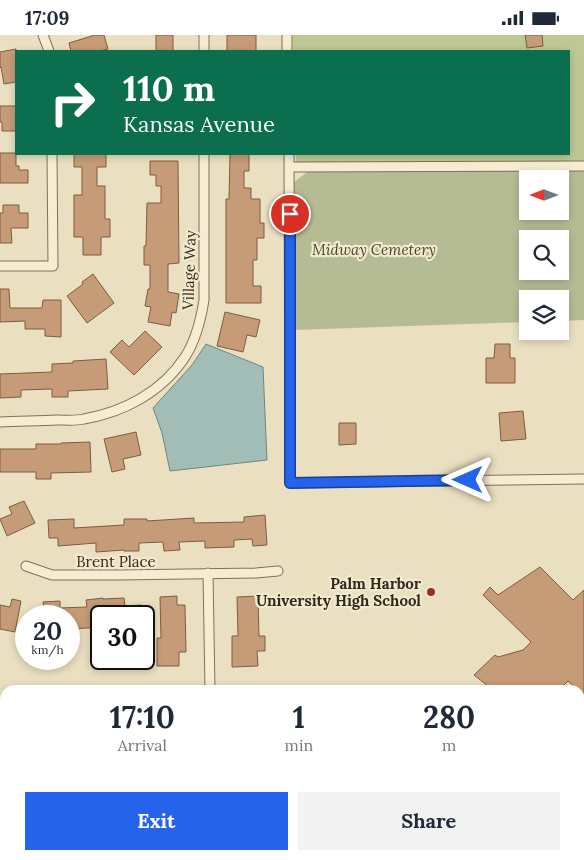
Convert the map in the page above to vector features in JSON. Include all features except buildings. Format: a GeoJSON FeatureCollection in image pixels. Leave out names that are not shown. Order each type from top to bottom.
{"type":"FeatureCollection","features":[{"type":"Feature","properties":{"kind":"street"},"geometry":{"type":"LineString","coordinates":[[43,35],[49,50]]}},
{"type":"Feature","properties":{"kind":"street"},"geometry":{"type":"LineString","coordinates":[[204,35],[204,50]]}},
{"type":"Feature","properties":{"kind":"street"},"geometry":{"type":"LineString","coordinates":[[287,35],[287,50]]}},
{"type":"Feature","properties":{"kind":"street"},"geometry":{"type":"LineString","coordinates":[[0,266],[53,266],[52,155]]}},
{"type":"Feature","properties":{"kind":"street","name":"Village Way"},"geometry":{"type":"LineString","coordinates":[[0,422],[82,420],[119,410],[160,386],[186,356],[200,323],[204,300],[204,155]]}},
{"type":"Feature","properties":{"kind":"street"},"geometry":{"type":"LineString","coordinates":[[289,155],[290,483],[584,479]]}},
{"type":"Feature","properties":{"kind":"street"},"geometry":{"type":"LineString","coordinates":[[290,167],[584,166]]}},
{"type":"Feature","properties":{"kind":"street","name":"Brent Place"},"geometry":{"type":"LineString","coordinates":[[26,566],[52,575],[278,571]]}},
{"type":"Feature","properties":{"kind":"street"},"geometry":{"type":"LineString","coordinates":[[208,573],[210,685]]}},
{"type":"Feature","properties":{"kind":"green space"},"geometry":{"type":"Polygon","coordinates":[[[293,35],[584,35],[584,161],[296,162],[296,155],[570,155],[570,50],[293,50],[293,35]]]}},
{"type":"Feature","properties":{"kind":"green space","name":"Midway Cemetery"},"geometry":{"type":"Polygon","coordinates":[[[310,170],[519,170],[519,220],[569,220],[569,170],[584,170],[584,320],[569,321],[569,290],[519,290],[519,322],[294,330],[294,182],[310,170]]]}},
{"type":"Feature","properties":{"kind":"water"},"geometry":{"type":"Polygon","coordinates":[[[206,344],[263,367],[267,460],[170,471],[162,433],[153,408],[192,365],[206,344]]]}},
{"type":"Feature","properties":{"kind":"place","name":"Palm Harbor University High School"},"geometry":{"type":"Point","coordinates":[431,592]}},
{"type":"Feature","properties":{"kind":"route"},"geometry":{"type":"LineString","coordinates":[[290,214],[290,483],[468,480]]}}]}
